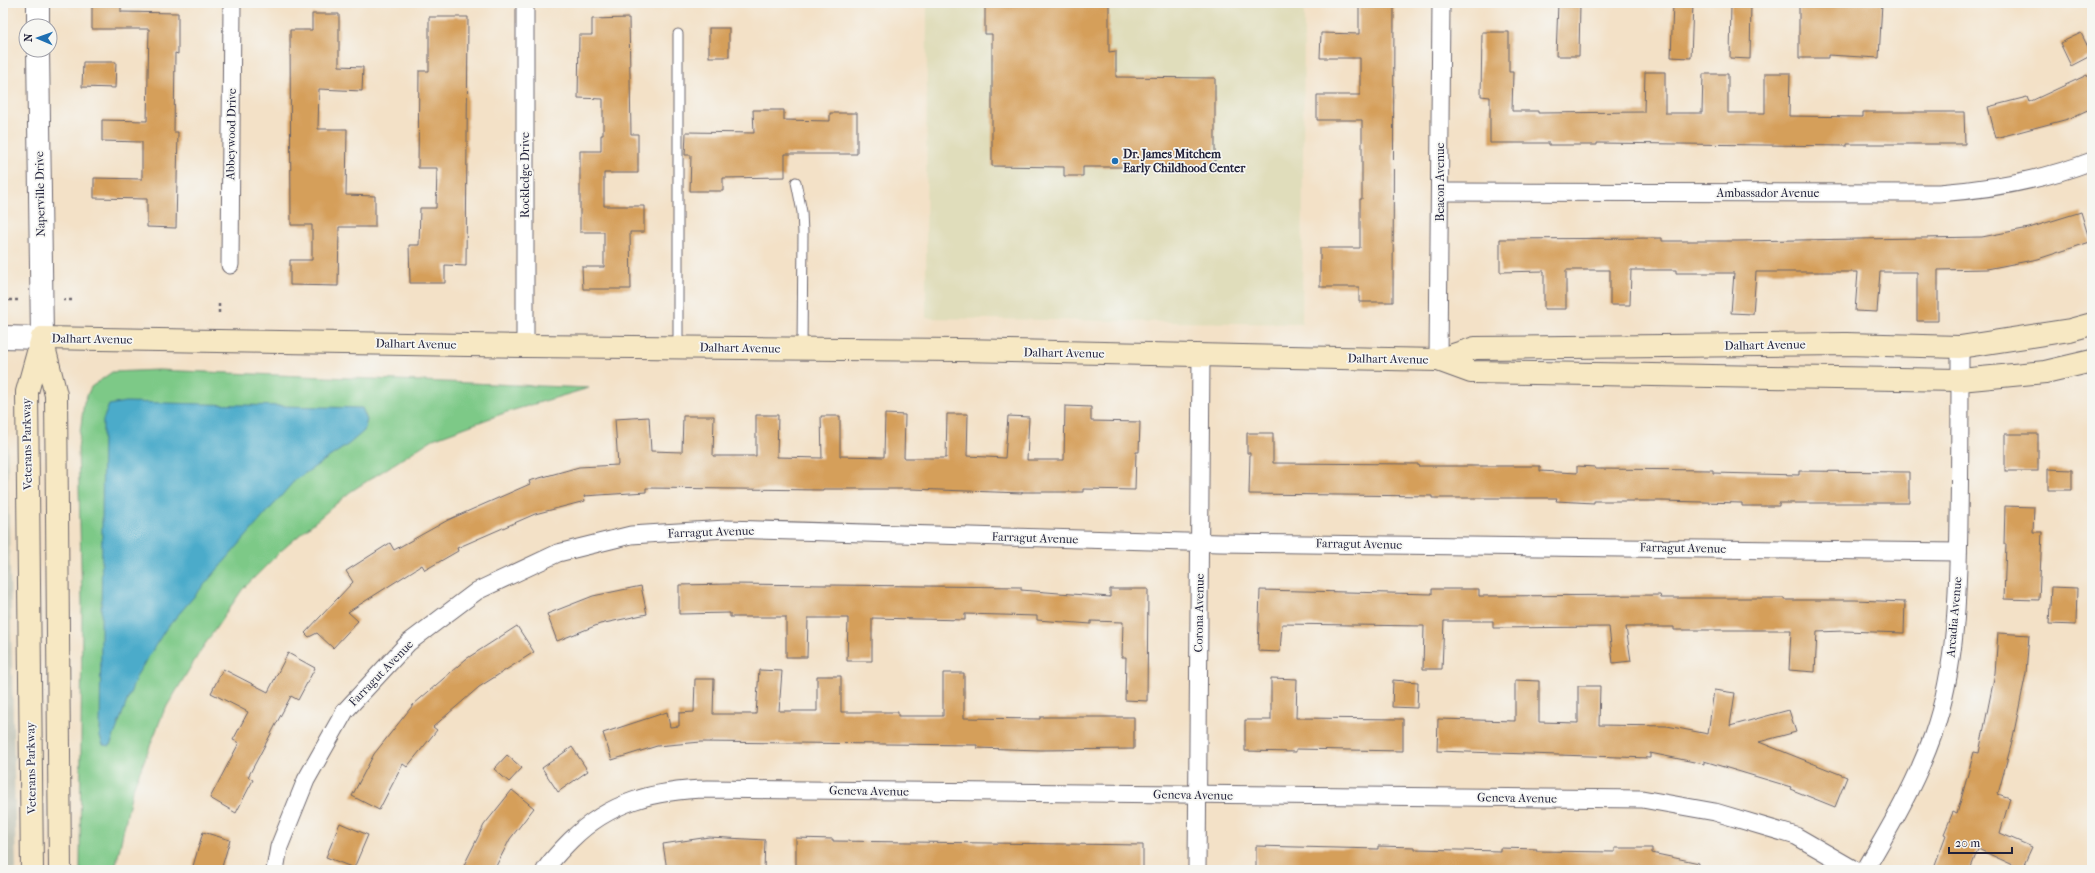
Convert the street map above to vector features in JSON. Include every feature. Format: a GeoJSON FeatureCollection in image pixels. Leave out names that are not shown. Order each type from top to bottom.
{"type":"FeatureCollection","features":[{"type":"Feature","properties":{"kind":"main road","name":"Dalhart Avenue"},"geometry":{"type":"LineString","coordinates":[[42,338],[1438,360],[1475,348],[1846,344],[1960,347],[2070,330],[2092,324]]}},
{"type":"Feature","properties":{"kind":"main road","name":"Veterans Parkway"},"geometry":{"type":"LineString","coordinates":[[32,870],[27,392],[42,338]]}},
{"type":"Feature","properties":{"kind":"main road"},"geometry":{"type":"LineString","coordinates":[[42,338],[56,395],[60,870]]}},
{"type":"Feature","properties":{"kind":"main road","name":"Dalhart Avenue"},"geometry":{"type":"LineString","coordinates":[[1438,360],[1471,372],[1960,380],[2045,372],[2092,361]]}},
{"type":"Feature","properties":{"kind":"street"},"geometry":{"type":"LineString","coordinates":[[38,3],[38,18]]}},
{"type":"Feature","properties":{"kind":"street","name":"Abbeywood Drive"},"geometry":{"type":"LineString","coordinates":[[230,265],[232,3]]}},
{"type":"Feature","properties":{"kind":"street","name":"Rockledge Drive"},"geometry":{"type":"LineString","coordinates":[[525,3],[525,346]]}},
{"type":"Feature","properties":{"kind":"street","name":"Beacon Avenue"},"geometry":{"type":"LineString","coordinates":[[1438,360],[1441,3]]}},
{"type":"Feature","properties":{"kind":"street","name":"Naperville Drive"},"geometry":{"type":"LineString","coordinates":[[38,58],[42,338]]}},
{"type":"Feature","properties":{"kind":"street","name":"Ambassador Avenue"},"geometry":{"type":"LineString","coordinates":[[1440,192],[1939,193],[1967,191],[2032,180],[2092,161]]}},
{"type":"Feature","properties":{"kind":"street"},"geometry":{"type":"LineString","coordinates":[[3,337],[42,338]]}},
{"type":"Feature","properties":{"kind":"street","name":"Arcadia Avenue"},"geometry":{"type":"LineString","coordinates":[[1865,870],[1908,795],[1933,734],[1949,675],[1956,615],[1960,347]]}},
{"type":"Feature","properties":{"kind":"street","name":"Corona Avenue"},"geometry":{"type":"LineString","coordinates":[[1197,870],[1201,356]]}},
{"type":"Feature","properties":{"kind":"street","name":"Farragut Avenue"},"geometry":{"type":"LineString","coordinates":[[275,870],[279,847],[306,780],[345,711],[408,643],[477,591],[558,553],[631,535],[726,529],[1200,542],[1958,552]]}},
{"type":"Feature","properties":{"kind":"street","name":"Geneva Avenue"},"geometry":{"type":"LineString","coordinates":[[545,870],[564,846],[582,829],[620,805],[662,792],[708,789],[1642,799],[1715,812],[1796,836],[1855,870]]}},
{"type":"Feature","properties":{"kind":"lane"},"geometry":{"type":"LineString","coordinates":[[678,34],[678,348]]}},
{"type":"Feature","properties":{"kind":"lane"},"geometry":{"type":"LineString","coordinates":[[796,182],[802,212],[804,233],[802,349]]}},
{"type":"Feature","properties":{"kind":"path"},"geometry":{"type":"LineString","coordinates":[[219,304],[219,313]]}},
{"type":"Feature","properties":{"kind":"shaded area","name":"Dr. James Mitchem Early Childhood Center"},"geometry":{"type":"Polygon","coordinates":[[[927,3],[1304,3],[1302,324],[926,318],[927,3]]]}},
{"type":"Feature","properties":{"kind":"shaded area"},"geometry":{"type":"Polygon","coordinates":[[[3,417],[7,421],[16,870],[3,870],[3,417]]]}},
{"type":"Feature","properties":{"kind":"green space"},"geometry":{"type":"Polygon","coordinates":[[[158,370],[589,388],[507,412],[433,439],[350,492],[282,550],[242,590],[201,650],[164,711],[132,791],[115,870],[80,870],[82,604],[78,448],[84,402],[91,387],[112,372],[158,370]]]}},
{"type":"Feature","properties":{"kind":"water"},"geometry":{"type":"Polygon","coordinates":[[[125,402],[362,408],[367,420],[364,431],[349,444],[295,480],[165,630],[137,675],[110,746],[103,745],[100,737],[103,420],[109,405],[125,402]]]}},
{"type":"Feature","properties":{"kind":"building"},"geometry":{"type":"Polygon","coordinates":[[[92,3],[121,3],[121,12],[178,13],[178,54],[175,53],[174,132],[178,132],[176,228],[147,227],[147,199],[94,198],[94,178],[142,179],[142,142],[102,141],[102,120],[147,121],[149,29],[92,29],[92,3]]]}},
{"type":"Feature","properties":{"kind":"building"},"geometry":{"type":"Polygon","coordinates":[[[985,3],[1109,3],[1109,52],[1116,51],[1116,77],[1215,78],[1215,167],[1083,167],[1083,176],[1064,176],[1064,167],[992,166],[992,34],[985,34],[985,3]]]}},
{"type":"Feature","properties":{"kind":"building"},"geometry":{"type":"Polygon","coordinates":[[[1359,3],[1394,3],[1393,302],[1359,302],[1359,287],[1320,287],[1320,248],[1360,248],[1360,199],[1362,199],[1362,120],[1317,120],[1317,95],[1360,95],[1360,58],[1320,58],[1321,33],[1359,34],[1359,3]]]}},
{"type":"Feature","properties":{"kind":"building"},"geometry":{"type":"Polygon","coordinates":[[[1558,3],[1580,3],[1579,56],[1556,56],[1558,3]]]}},
{"type":"Feature","properties":{"kind":"building"},"geometry":{"type":"Polygon","coordinates":[[[1673,3],[1693,3],[1691,58],[1671,57],[1673,3]]]}},
{"type":"Feature","properties":{"kind":"building"},"geometry":{"type":"Polygon","coordinates":[[[1731,3],[1751,3],[1750,59],[1730,58],[1731,3]]]}},
{"type":"Feature","properties":{"kind":"building"},"geometry":{"type":"Polygon","coordinates":[[[1799,3],[1882,3],[1879,58],[1828,55],[1828,58],[1799,58],[1799,3]]]}},
{"type":"Feature","properties":{"kind":"building"},"geometry":{"type":"Polygon","coordinates":[[[312,14],[339,14],[339,66],[363,67],[362,91],[319,89],[318,129],[347,129],[346,195],[375,196],[375,227],[339,227],[338,286],[290,285],[290,260],[312,260],[312,225],[291,225],[290,30],[312,30],[312,14]]]}},
{"type":"Feature","properties":{"kind":"building"},"geometry":{"type":"Polygon","coordinates":[[[429,17],[468,17],[466,266],[445,265],[445,283],[410,283],[409,245],[419,245],[420,208],[436,208],[437,168],[418,168],[419,71],[429,71],[429,17]]]}},
{"type":"Feature","properties":{"kind":"building"},"geometry":{"type":"Polygon","coordinates":[[[629,18],[631,134],[638,134],[638,173],[604,173],[604,206],[644,206],[644,232],[630,232],[631,289],[583,289],[582,267],[604,267],[604,232],[580,232],[580,151],[601,151],[601,135],[603,135],[603,99],[578,98],[579,35],[592,35],[592,19],[629,18]]]}},
{"type":"Feature","properties":{"kind":"building"},"geometry":{"type":"Polygon","coordinates":[[[709,28],[729,28],[729,57],[709,57],[709,28]]]}},
{"type":"Feature","properties":{"kind":"building"},"geometry":{"type":"Polygon","coordinates":[[[1482,32],[1509,32],[1509,72],[1513,72],[1512,111],[1538,111],[1538,113],[1644,112],[1645,72],[1665,72],[1665,113],[1702,113],[1703,74],[1728,74],[1728,113],[1765,113],[1765,73],[1790,73],[1789,116],[1863,117],[1863,112],[1964,112],[1965,144],[1847,144],[1847,146],[1597,143],[1597,145],[1549,145],[1549,143],[1490,143],[1490,97],[1481,96],[1482,32]]]}},
{"type":"Feature","properties":{"kind":"building"},"geometry":{"type":"Polygon","coordinates":[[[2081,33],[2092,55],[2071,66],[2060,43],[2081,33]]]}},
{"type":"Feature","properties":{"kind":"building"},"geometry":{"type":"Polygon","coordinates":[[[83,62],[116,62],[115,88],[82,87],[83,62]]]}},
{"type":"Feature","properties":{"kind":"building"},"geometry":{"type":"Polygon","coordinates":[[[2087,75],[2092,86],[2092,108],[2068,119],[1996,138],[1988,107],[2027,97],[2029,102],[2087,75]]]}},
{"type":"Feature","properties":{"kind":"building"},"geometry":{"type":"Polygon","coordinates":[[[753,110],[784,110],[784,120],[830,121],[830,113],[857,113],[857,154],[785,154],[785,177],[723,178],[723,191],[690,191],[691,155],[685,155],[686,132],[754,133],[753,110]]]}},
{"type":"Feature","properties":{"kind":"building"},"geometry":{"type":"Polygon","coordinates":[[[2081,212],[2090,242],[2038,259],[1987,269],[1938,270],[1938,321],[1917,321],[1917,272],[1880,272],[1877,312],[1855,311],[1858,272],[1756,272],[1753,314],[1731,313],[1734,273],[1676,273],[1676,270],[1631,270],[1630,305],[1610,305],[1610,270],[1566,270],[1566,309],[1544,309],[1544,271],[1500,272],[1500,239],[1662,238],[1662,241],[1737,241],[1982,237],[2029,228],[2081,212]]]}},
{"type":"Feature","properties":{"kind":"building"},"geometry":{"type":"Polygon","coordinates":[[[1065,406],[1091,407],[1091,421],[1140,422],[1139,452],[1136,452],[1135,490],[1083,489],[1083,492],[1022,493],[912,489],[823,490],[646,488],[646,492],[584,496],[585,501],[535,514],[457,548],[458,551],[425,570],[422,565],[348,612],[358,621],[333,648],[317,633],[309,637],[305,633],[353,582],[346,571],[390,543],[394,550],[448,520],[530,484],[529,481],[579,467],[618,465],[615,419],[649,417],[651,451],[682,452],[683,416],[714,416],[713,456],[756,456],[756,415],[778,415],[777,457],[822,458],[821,416],[840,416],[840,456],[884,457],[885,414],[905,415],[904,458],[946,458],[947,414],[968,414],[967,456],[1005,458],[1008,416],[1029,417],[1027,460],[1064,460],[1065,406]]]}},
{"type":"Feature","properties":{"kind":"building"},"geometry":{"type":"Polygon","coordinates":[[[1247,433],[1273,433],[1273,463],[1418,464],[1418,466],[1540,466],[1540,471],[1577,473],[1577,466],[1595,467],[1595,469],[1713,470],[1713,473],[1799,475],[1799,471],[1909,472],[1909,503],[1779,503],[1779,506],[1742,506],[1742,503],[1663,501],[1594,501],[1594,503],[1556,501],[1557,498],[1432,498],[1432,496],[1249,494],[1250,453],[1247,453],[1247,433]]]}},
{"type":"Feature","properties":{"kind":"building"},"geometry":{"type":"Polygon","coordinates":[[[2005,434],[2038,434],[2038,471],[2005,471],[2005,434]]]}},
{"type":"Feature","properties":{"kind":"building"},"geometry":{"type":"Polygon","coordinates":[[[2048,469],[2072,470],[2072,490],[2048,490],[2048,469]]]}},
{"type":"Feature","properties":{"kind":"building"},"geometry":{"type":"Polygon","coordinates":[[[2005,506],[2034,507],[2033,532],[2042,532],[2039,600],[2004,599],[2006,544],[2004,544],[2005,506]]]}},
{"type":"Feature","properties":{"kind":"building"},"geometry":{"type":"Polygon","coordinates":[[[731,584],[1021,587],[1021,590],[1110,597],[1110,589],[1148,589],[1147,701],[1125,700],[1126,657],[1122,657],[1123,622],[1091,621],[1091,624],[1037,620],[1037,616],[965,614],[965,620],[872,618],[872,661],[847,661],[848,618],[808,618],[807,657],[786,657],[786,617],[730,617],[730,613],[679,614],[679,585],[731,584]]]}},
{"type":"Feature","properties":{"kind":"building"},"geometry":{"type":"Polygon","coordinates":[[[641,586],[647,614],[600,624],[557,641],[547,614],[593,596],[641,586]]]}},
{"type":"Feature","properties":{"kind":"building"},"geometry":{"type":"Polygon","coordinates":[[[2051,587],[2077,588],[2076,625],[2049,624],[2051,587]]]}},
{"type":"Feature","properties":{"kind":"building"},"geometry":{"type":"Polygon","coordinates":[[[1432,589],[1479,589],[1479,596],[1660,595],[1661,598],[1784,598],[1784,600],[1905,602],[1904,633],[1844,631],[1817,632],[1815,672],[1789,670],[1791,630],[1674,630],[1674,627],[1626,627],[1631,661],[1613,663],[1609,627],[1493,628],[1493,621],[1444,621],[1442,669],[1423,669],[1424,626],[1282,624],[1280,652],[1258,651],[1260,590],[1432,594],[1432,589]]]}},
{"type":"Feature","properties":{"kind":"building"},"geometry":{"type":"Polygon","coordinates":[[[517,626],[534,652],[479,687],[433,727],[437,730],[407,767],[403,764],[379,810],[352,796],[374,754],[413,705],[466,659],[517,626]]]}},
{"type":"Feature","properties":{"kind":"building"},"geometry":{"type":"Polygon","coordinates":[[[1998,633],[2029,635],[2026,673],[2012,742],[1998,794],[2010,798],[2000,833],[2032,847],[2022,869],[1978,849],[1970,870],[1933,870],[1946,835],[1944,834],[1953,812],[1957,814],[1974,752],[1979,753],[1995,673],[1998,633]]]}},
{"type":"Feature","properties":{"kind":"building"},"geometry":{"type":"Polygon","coordinates":[[[288,653],[315,668],[298,700],[291,696],[248,777],[253,780],[236,813],[210,798],[239,743],[233,740],[248,712],[211,693],[223,669],[268,692],[288,653]]]}},
{"type":"Feature","properties":{"kind":"building"},"geometry":{"type":"Polygon","coordinates":[[[759,670],[782,671],[779,711],[817,711],[817,676],[841,676],[841,712],[898,712],[898,716],[943,716],[943,673],[964,673],[964,718],[1040,719],[1040,717],[1134,717],[1134,749],[1040,750],[977,748],[977,745],[701,742],[657,746],[612,760],[603,733],[667,712],[670,727],[679,726],[679,713],[694,712],[695,679],[714,679],[713,714],[756,714],[759,670]]]}},
{"type":"Feature","properties":{"kind":"building"},"geometry":{"type":"Polygon","coordinates":[[[1271,678],[1297,679],[1296,718],[1403,719],[1403,751],[1296,749],[1296,752],[1245,751],[1245,720],[1271,720],[1271,678]]]}},
{"type":"Feature","properties":{"kind":"building"},"geometry":{"type":"Polygon","coordinates":[[[1393,680],[1418,682],[1417,708],[1392,707],[1393,680]]]}},
{"type":"Feature","properties":{"kind":"building"},"geometry":{"type":"Polygon","coordinates":[[[1515,680],[1539,681],[1539,722],[1578,723],[1578,686],[1600,686],[1599,725],[1667,726],[1708,734],[1714,690],[1735,693],[1730,726],[1789,710],[1796,732],[1759,742],[1847,777],[1835,807],[1790,789],[1791,787],[1704,761],[1704,764],[1650,753],[1650,758],[1437,751],[1438,719],[1515,721],[1515,680]]]}},
{"type":"Feature","properties":{"kind":"building"},"geometry":{"type":"Polygon","coordinates":[[[572,747],[588,771],[558,792],[542,768],[572,747]]]}},
{"type":"Feature","properties":{"kind":"building"},"geometry":{"type":"Polygon","coordinates":[[[507,755],[522,768],[509,782],[494,769],[507,755]]]}},
{"type":"Feature","properties":{"kind":"building"},"geometry":{"type":"Polygon","coordinates":[[[512,790],[534,808],[510,839],[494,870],[476,870],[464,865],[484,825],[512,790]]]}},
{"type":"Feature","properties":{"kind":"building"},"geometry":{"type":"Polygon","coordinates":[[[340,823],[368,835],[354,868],[326,857],[340,823]]]}},
{"type":"Feature","properties":{"kind":"building"},"geometry":{"type":"Polygon","coordinates":[[[203,832],[230,840],[221,870],[205,870],[193,866],[203,832]]]}},
{"type":"Feature","properties":{"kind":"building"},"geometry":{"type":"Polygon","coordinates":[[[709,837],[765,840],[764,870],[721,870],[721,867],[699,870],[667,870],[663,844],[709,837]]]}},
{"type":"Feature","properties":{"kind":"building"},"geometry":{"type":"Polygon","coordinates":[[[796,838],[833,839],[833,841],[1143,845],[1143,870],[796,870],[796,838]]]}},
{"type":"Feature","properties":{"kind":"building"},"geometry":{"type":"Polygon","coordinates":[[[1256,846],[1378,849],[1378,846],[1415,847],[1415,849],[1500,851],[1500,848],[1537,849],[1536,851],[1615,852],[1615,848],[1652,848],[1652,853],[1699,863],[1698,870],[1256,870],[1256,846]]]}},
{"type":"Feature","properties":{"kind":"place","name":"Dr. James Mitchem Early Childhood Center"},"geometry":{"type":"Point","coordinates":[1115,161]}}]}
